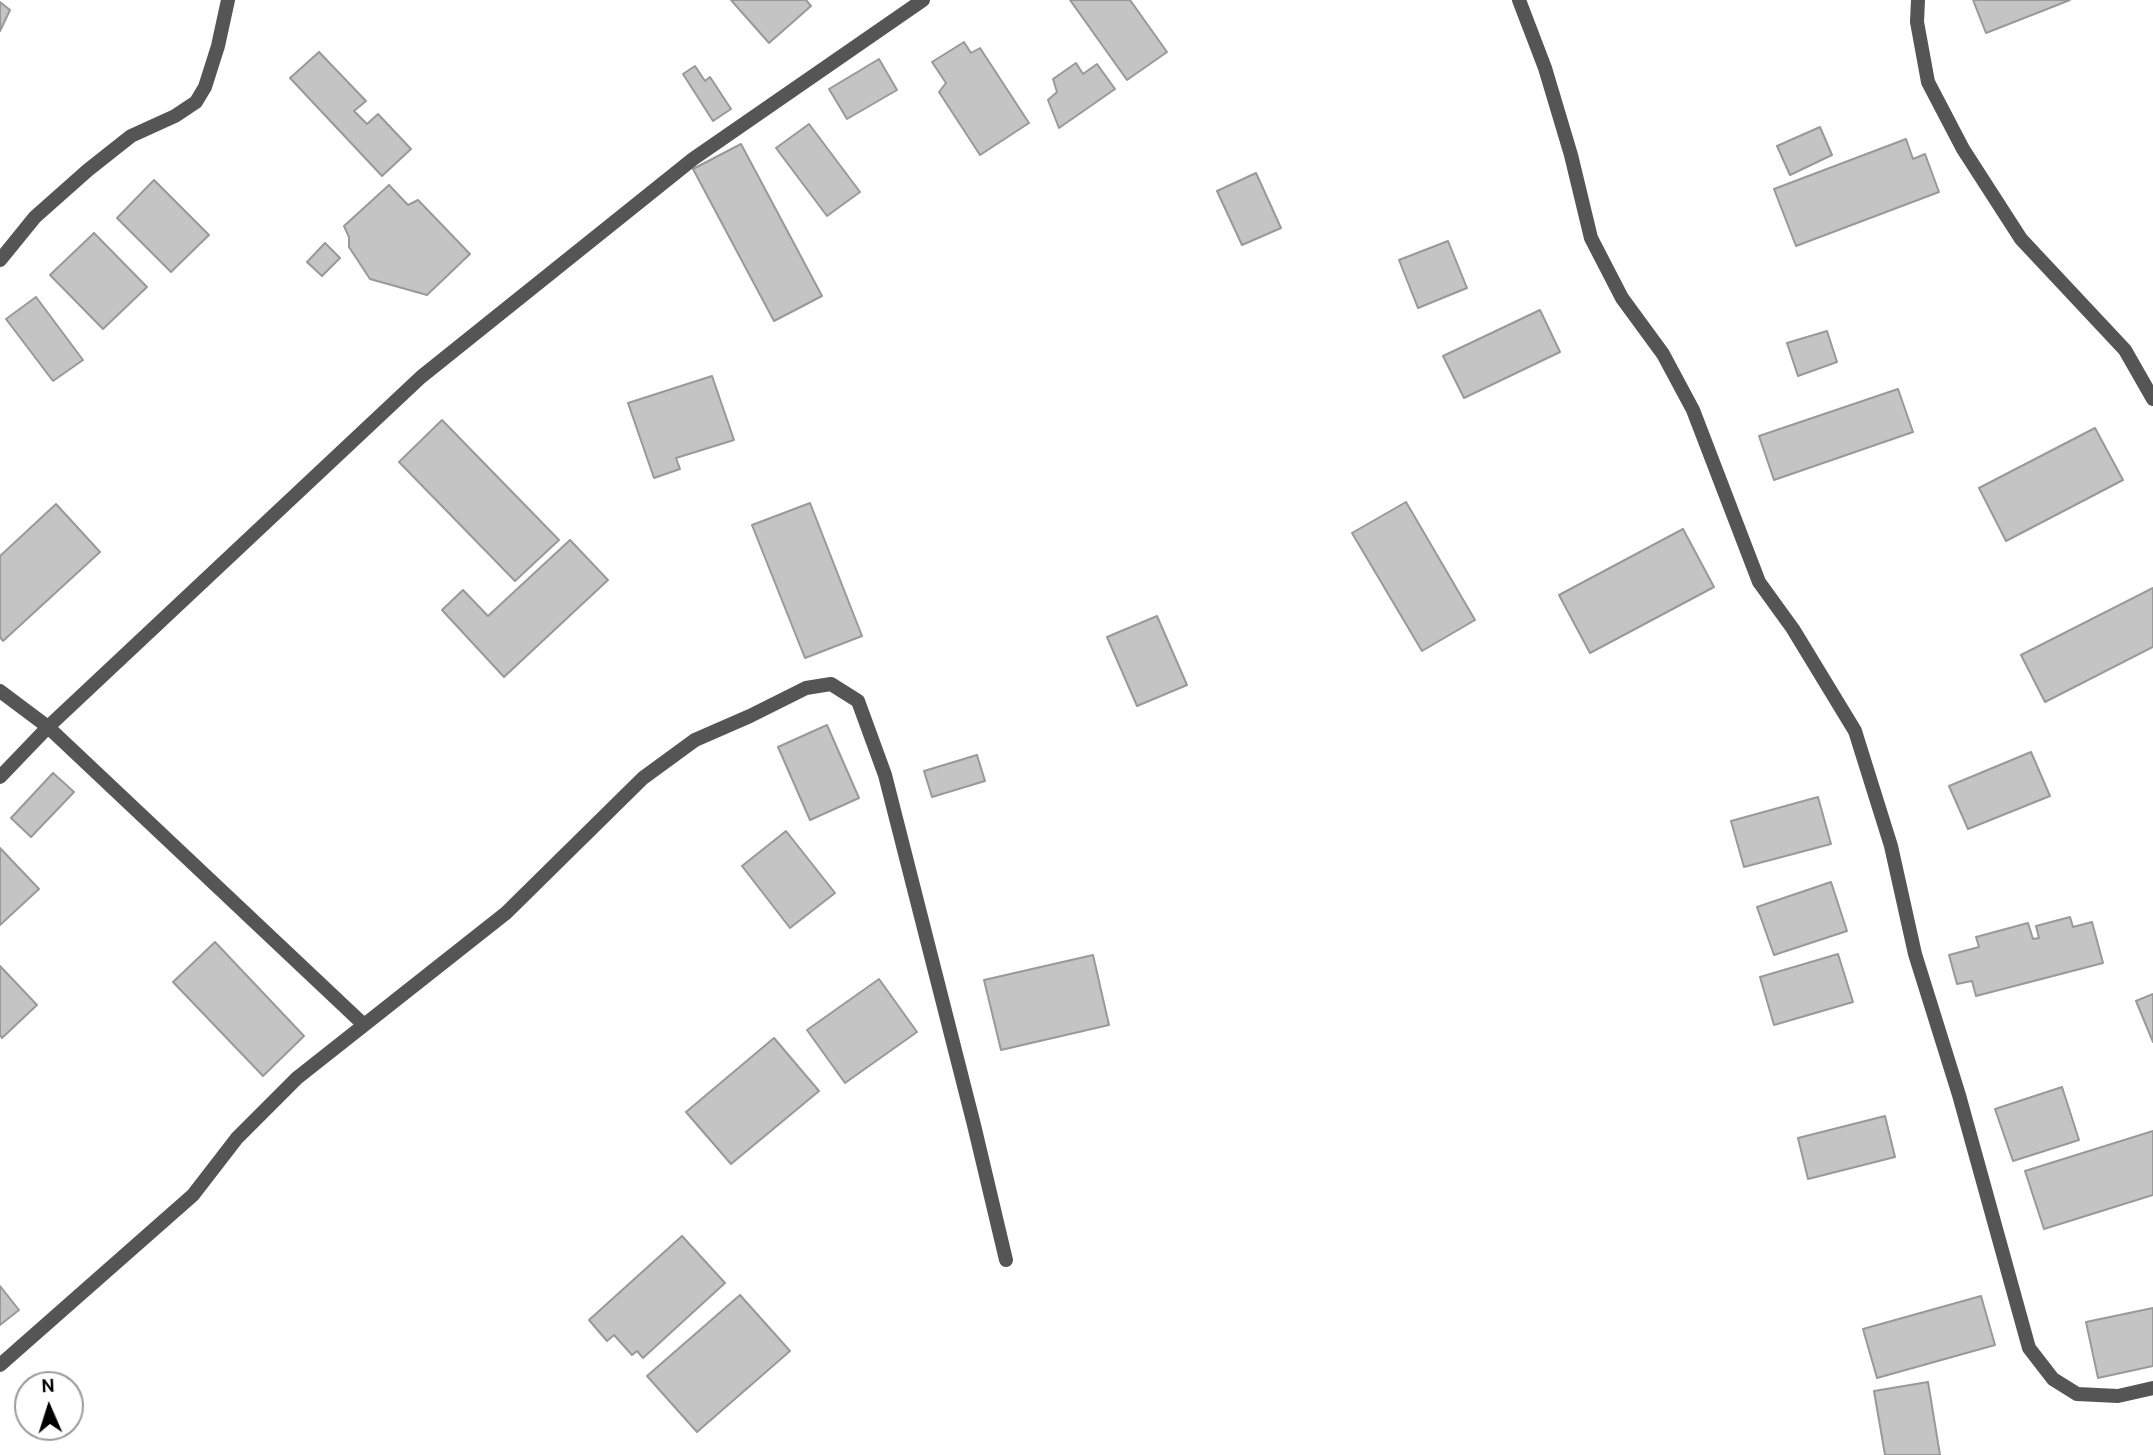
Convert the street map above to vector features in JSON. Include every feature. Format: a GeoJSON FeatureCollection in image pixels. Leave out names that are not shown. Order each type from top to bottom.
{"type":"FeatureCollection","features":[{"type":"Feature","properties":{"kind":"street"},"geometry":{"type":"LineString","coordinates":[[0,260],[36,217],[88,170],[131,136],[175,117],[196,102],[205,87],[218,46],[228,0]]}},
{"type":"Feature","properties":{"kind":"street"},"geometry":{"type":"LineString","coordinates":[[0,776],[48,727],[421,377],[693,159],[923,0]]}},
{"type":"Feature","properties":{"kind":"street"},"geometry":{"type":"LineString","coordinates":[[1519,0],[1545,68],[1571,156],[1591,238],[1622,298],[1663,354],[1693,410],[1759,582],[1793,629],[1855,731],[1891,846],[1915,954],[1959,1095],[2029,1348],[2053,1379],[2077,1394],[2118,1396],[2153,1388]]}},
{"type":"Feature","properties":{"kind":"street"},"geometry":{"type":"LineString","coordinates":[[1918,0],[1917,22],[1928,82],[1963,149],[2021,239],[2125,350],[2153,399]]}},
{"type":"Feature","properties":{"kind":"street"},"geometry":{"type":"LineString","coordinates":[[0,1364],[192,1195],[237,1138],[297,1079],[506,912],[643,778],[695,740],[806,688],[831,684],[858,701],[885,775],[1006,1260]]}},
{"type":"Feature","properties":{"kind":"street"},"geometry":{"type":"LineString","coordinates":[[0,691],[48,727],[363,1024]]}},
{"type":"Feature","properties":{"kind":"building"},"geometry":{"type":"Polygon","coordinates":[[[731,0],[806,0],[811,6],[769,43],[731,0]]]}},
{"type":"Feature","properties":{"kind":"building"},"geometry":{"type":"Polygon","coordinates":[[[1070,0],[1130,0],[1167,52],[1127,80],[1070,0]]]}},
{"type":"Feature","properties":{"kind":"building"},"geometry":{"type":"Polygon","coordinates":[[[1973,0],[2070,0],[1986,33],[1973,0]]]}},
{"type":"Feature","properties":{"kind":"building"},"geometry":{"type":"Polygon","coordinates":[[[0,2],[10,10],[0,31],[0,2]]]}},
{"type":"Feature","properties":{"kind":"building"},"geometry":{"type":"Polygon","coordinates":[[[964,42],[971,53],[980,48],[1029,123],[980,155],[939,92],[946,83],[932,62],[964,42]]]}},
{"type":"Feature","properties":{"kind":"building"},"geometry":{"type":"Polygon","coordinates":[[[319,52],[366,101],[354,111],[367,124],[378,114],[411,149],[382,176],[290,78],[319,52]]]}},
{"type":"Feature","properties":{"kind":"building"},"geometry":{"type":"Polygon","coordinates":[[[879,59],[897,90],[847,119],[829,89],[879,59]]]}},
{"type":"Feature","properties":{"kind":"building"},"geometry":{"type":"Polygon","coordinates":[[[1076,63],[1083,74],[1097,64],[1115,89],[1059,128],[1048,100],[1057,92],[1053,79],[1076,63]]]}},
{"type":"Feature","properties":{"kind":"building"},"geometry":{"type":"Polygon","coordinates":[[[695,66],[705,81],[710,77],[731,109],[713,121],[683,74],[695,66]]]}},
{"type":"Feature","properties":{"kind":"building"},"geometry":{"type":"Polygon","coordinates":[[[809,124],[860,192],[827,216],[776,148],[809,124]]]}},
{"type":"Feature","properties":{"kind":"building"},"geometry":{"type":"Polygon","coordinates":[[[1820,127],[1832,155],[1790,175],[1777,146],[1820,127]]]}},
{"type":"Feature","properties":{"kind":"building"},"geometry":{"type":"Polygon","coordinates":[[[1906,139],[1913,159],[1925,154],[1939,192],[1796,246],[1774,189],[1906,139]]]}},
{"type":"Feature","properties":{"kind":"building"},"geometry":{"type":"Polygon","coordinates":[[[741,144],[822,296],[774,321],[693,169],[741,144]]]}},
{"type":"Feature","properties":{"kind":"building"},"geometry":{"type":"Polygon","coordinates":[[[1256,173],[1281,228],[1242,245],[1217,191],[1256,173]]]}},
{"type":"Feature","properties":{"kind":"building"},"geometry":{"type":"Polygon","coordinates":[[[154,180],[209,235],[171,272],[117,218],[154,180]]]}},
{"type":"Feature","properties":{"kind":"building"},"geometry":{"type":"Polygon","coordinates":[[[389,185],[408,205],[418,200],[470,254],[427,295],[370,279],[349,247],[349,237],[344,226],[389,185]]]}},
{"type":"Feature","properties":{"kind":"building"},"geometry":{"type":"Polygon","coordinates":[[[94,233],[147,287],[103,329],[50,275],[94,233]]]}},
{"type":"Feature","properties":{"kind":"building"},"geometry":{"type":"Polygon","coordinates":[[[1448,241],[1467,288],[1418,308],[1399,260],[1448,241]]]}},
{"type":"Feature","properties":{"kind":"building"},"geometry":{"type":"Polygon","coordinates":[[[325,243],[340,258],[322,276],[307,262],[325,243]]]}},
{"type":"Feature","properties":{"kind":"building"},"geometry":{"type":"Polygon","coordinates":[[[36,297],[83,360],[53,381],[6,319],[36,297]]]}},
{"type":"Feature","properties":{"kind":"building"},"geometry":{"type":"Polygon","coordinates":[[[1540,310],[1560,352],[1464,398],[1443,356],[1540,310]]]}},
{"type":"Feature","properties":{"kind":"building"},"geometry":{"type":"Polygon","coordinates":[[[1827,331],[1837,362],[1798,376],[1787,343],[1827,331]]]}},
{"type":"Feature","properties":{"kind":"building"},"geometry":{"type":"Polygon","coordinates":[[[712,376],[734,440],[676,458],[680,469],[654,478],[628,403],[712,376]]]}},
{"type":"Feature","properties":{"kind":"building"},"geometry":{"type":"Polygon","coordinates":[[[1898,389],[1913,432],[1774,480],[1759,436],[1898,389]]]}},
{"type":"Feature","properties":{"kind":"building"},"geometry":{"type":"Polygon","coordinates":[[[442,420],[559,540],[515,581],[399,462],[442,420]]]}},
{"type":"Feature","properties":{"kind":"building"},"geometry":{"type":"Polygon","coordinates":[[[2095,428],[2123,480],[2006,541],[1979,488],[2095,428]]]}},
{"type":"Feature","properties":{"kind":"building"},"geometry":{"type":"Polygon","coordinates":[[[1406,502],[1475,620],[1422,651],[1352,533],[1406,502]]]}},
{"type":"Feature","properties":{"kind":"building"},"geometry":{"type":"Polygon","coordinates":[[[810,503],[862,636],[805,658],[752,525],[810,503]]]}},
{"type":"Feature","properties":{"kind":"building"},"geometry":{"type":"Polygon","coordinates":[[[56,504],[100,552],[3,641],[0,637],[0,556],[56,504]]]}},
{"type":"Feature","properties":{"kind":"building"},"geometry":{"type":"Polygon","coordinates":[[[1683,529],[1714,587],[1590,653],[1559,595],[1683,529]]]}},
{"type":"Feature","properties":{"kind":"building"},"geometry":{"type":"Polygon","coordinates":[[[570,540],[608,580],[504,677],[442,610],[463,590],[488,616],[570,540]]]}},
{"type":"Feature","properties":{"kind":"building"},"geometry":{"type":"Polygon","coordinates":[[[2153,588],[2153,647],[2045,702],[2021,655],[2153,588]]]}},
{"type":"Feature","properties":{"kind":"building"},"geometry":{"type":"Polygon","coordinates":[[[1157,616],[1187,685],[1137,706],[1107,637],[1157,616]]]}},
{"type":"Feature","properties":{"kind":"building"},"geometry":{"type":"Polygon","coordinates":[[[827,725],[859,798],[810,820],[778,747],[827,725]]]}},
{"type":"Feature","properties":{"kind":"building"},"geometry":{"type":"Polygon","coordinates":[[[2031,752],[2050,796],[1968,829],[1949,786],[2031,752]]]}},
{"type":"Feature","properties":{"kind":"building"},"geometry":{"type":"Polygon","coordinates":[[[977,755],[985,781],[932,797],[924,771],[977,755]]]}},
{"type":"Feature","properties":{"kind":"building"},"geometry":{"type":"Polygon","coordinates":[[[53,773],[74,792],[31,837],[11,818],[53,773]]]}},
{"type":"Feature","properties":{"kind":"building"},"geometry":{"type":"Polygon","coordinates":[[[1818,797],[1831,844],[1744,867],[1731,821],[1818,797]]]}},
{"type":"Feature","properties":{"kind":"building"},"geometry":{"type":"Polygon","coordinates":[[[786,831],[835,893],[790,928],[742,866],[786,831]]]}},
{"type":"Feature","properties":{"kind":"building"},"geometry":{"type":"Polygon","coordinates":[[[0,848],[39,889],[0,925],[0,848]]]}},
{"type":"Feature","properties":{"kind":"building"},"geometry":{"type":"Polygon","coordinates":[[[1831,882],[1847,931],[1774,955],[1757,907],[1831,882]]]}},
{"type":"Feature","properties":{"kind":"building"},"geometry":{"type":"Polygon","coordinates":[[[2070,917],[2073,927],[2092,922],[2103,963],[1976,996],[1972,981],[1957,984],[1949,955],[1979,947],[1976,937],[2028,923],[2033,939],[2039,938],[2036,926],[2070,917]]]}},
{"type":"Feature","properties":{"kind":"building"},"geometry":{"type":"Polygon","coordinates":[[[215,942],[304,1036],[263,1076],[173,982],[215,942]]]}},
{"type":"Feature","properties":{"kind":"building"},"geometry":{"type":"Polygon","coordinates":[[[1838,954],[1853,1002],[1774,1025],[1760,977],[1838,954]]]}},
{"type":"Feature","properties":{"kind":"building"},"geometry":{"type":"Polygon","coordinates":[[[1093,955],[1109,1025],[1001,1050],[984,980],[1093,955]]]}},
{"type":"Feature","properties":{"kind":"building"},"geometry":{"type":"Polygon","coordinates":[[[0,966],[37,1005],[2,1038],[0,1035],[0,966]]]}},
{"type":"Feature","properties":{"kind":"building"},"geometry":{"type":"Polygon","coordinates":[[[879,979],[917,1032],[845,1083],[807,1030],[879,979]]]}},
{"type":"Feature","properties":{"kind":"building"},"geometry":{"type":"Polygon","coordinates":[[[2153,994],[2153,1042],[2136,1001],[2153,994]]]}},
{"type":"Feature","properties":{"kind":"building"},"geometry":{"type":"Polygon","coordinates":[[[774,1038],[819,1091],[731,1164],[686,1112],[774,1038]]]}},
{"type":"Feature","properties":{"kind":"building"},"geometry":{"type":"Polygon","coordinates":[[[2062,1087],[2079,1140],[2013,1161],[1995,1109],[2062,1087]]]}},
{"type":"Feature","properties":{"kind":"building"},"geometry":{"type":"Polygon","coordinates":[[[1885,1116],[1895,1157],[1808,1179],[1798,1138],[1885,1116]]]}},
{"type":"Feature","properties":{"kind":"building"},"geometry":{"type":"Polygon","coordinates":[[[2153,1131],[2153,1195],[2044,1229],[2025,1171],[2153,1131]]]}},
{"type":"Feature","properties":{"kind":"building"},"geometry":{"type":"Polygon","coordinates":[[[682,1236],[725,1283],[643,1358],[637,1351],[632,1355],[614,1335],[607,1341],[589,1320],[682,1236]]]}},
{"type":"Feature","properties":{"kind":"building"},"geometry":{"type":"Polygon","coordinates":[[[0,1286],[19,1310],[0,1325],[0,1286]]]}},
{"type":"Feature","properties":{"kind":"building"},"geometry":{"type":"Polygon","coordinates":[[[740,1295],[790,1351],[697,1432],[647,1376],[740,1295]]]}},
{"type":"Feature","properties":{"kind":"building"},"geometry":{"type":"Polygon","coordinates":[[[1981,1296],[1995,1345],[1877,1378],[1863,1329],[1981,1296]]]}},
{"type":"Feature","properties":{"kind":"building"},"geometry":{"type":"Polygon","coordinates":[[[2153,1308],[2153,1366],[2098,1378],[2086,1322],[2153,1308]]]}},
{"type":"Feature","properties":{"kind":"building"},"geometry":{"type":"Polygon","coordinates":[[[1928,1382],[1940,1455],[1885,1455],[1874,1391],[1928,1382]]]}}]}
